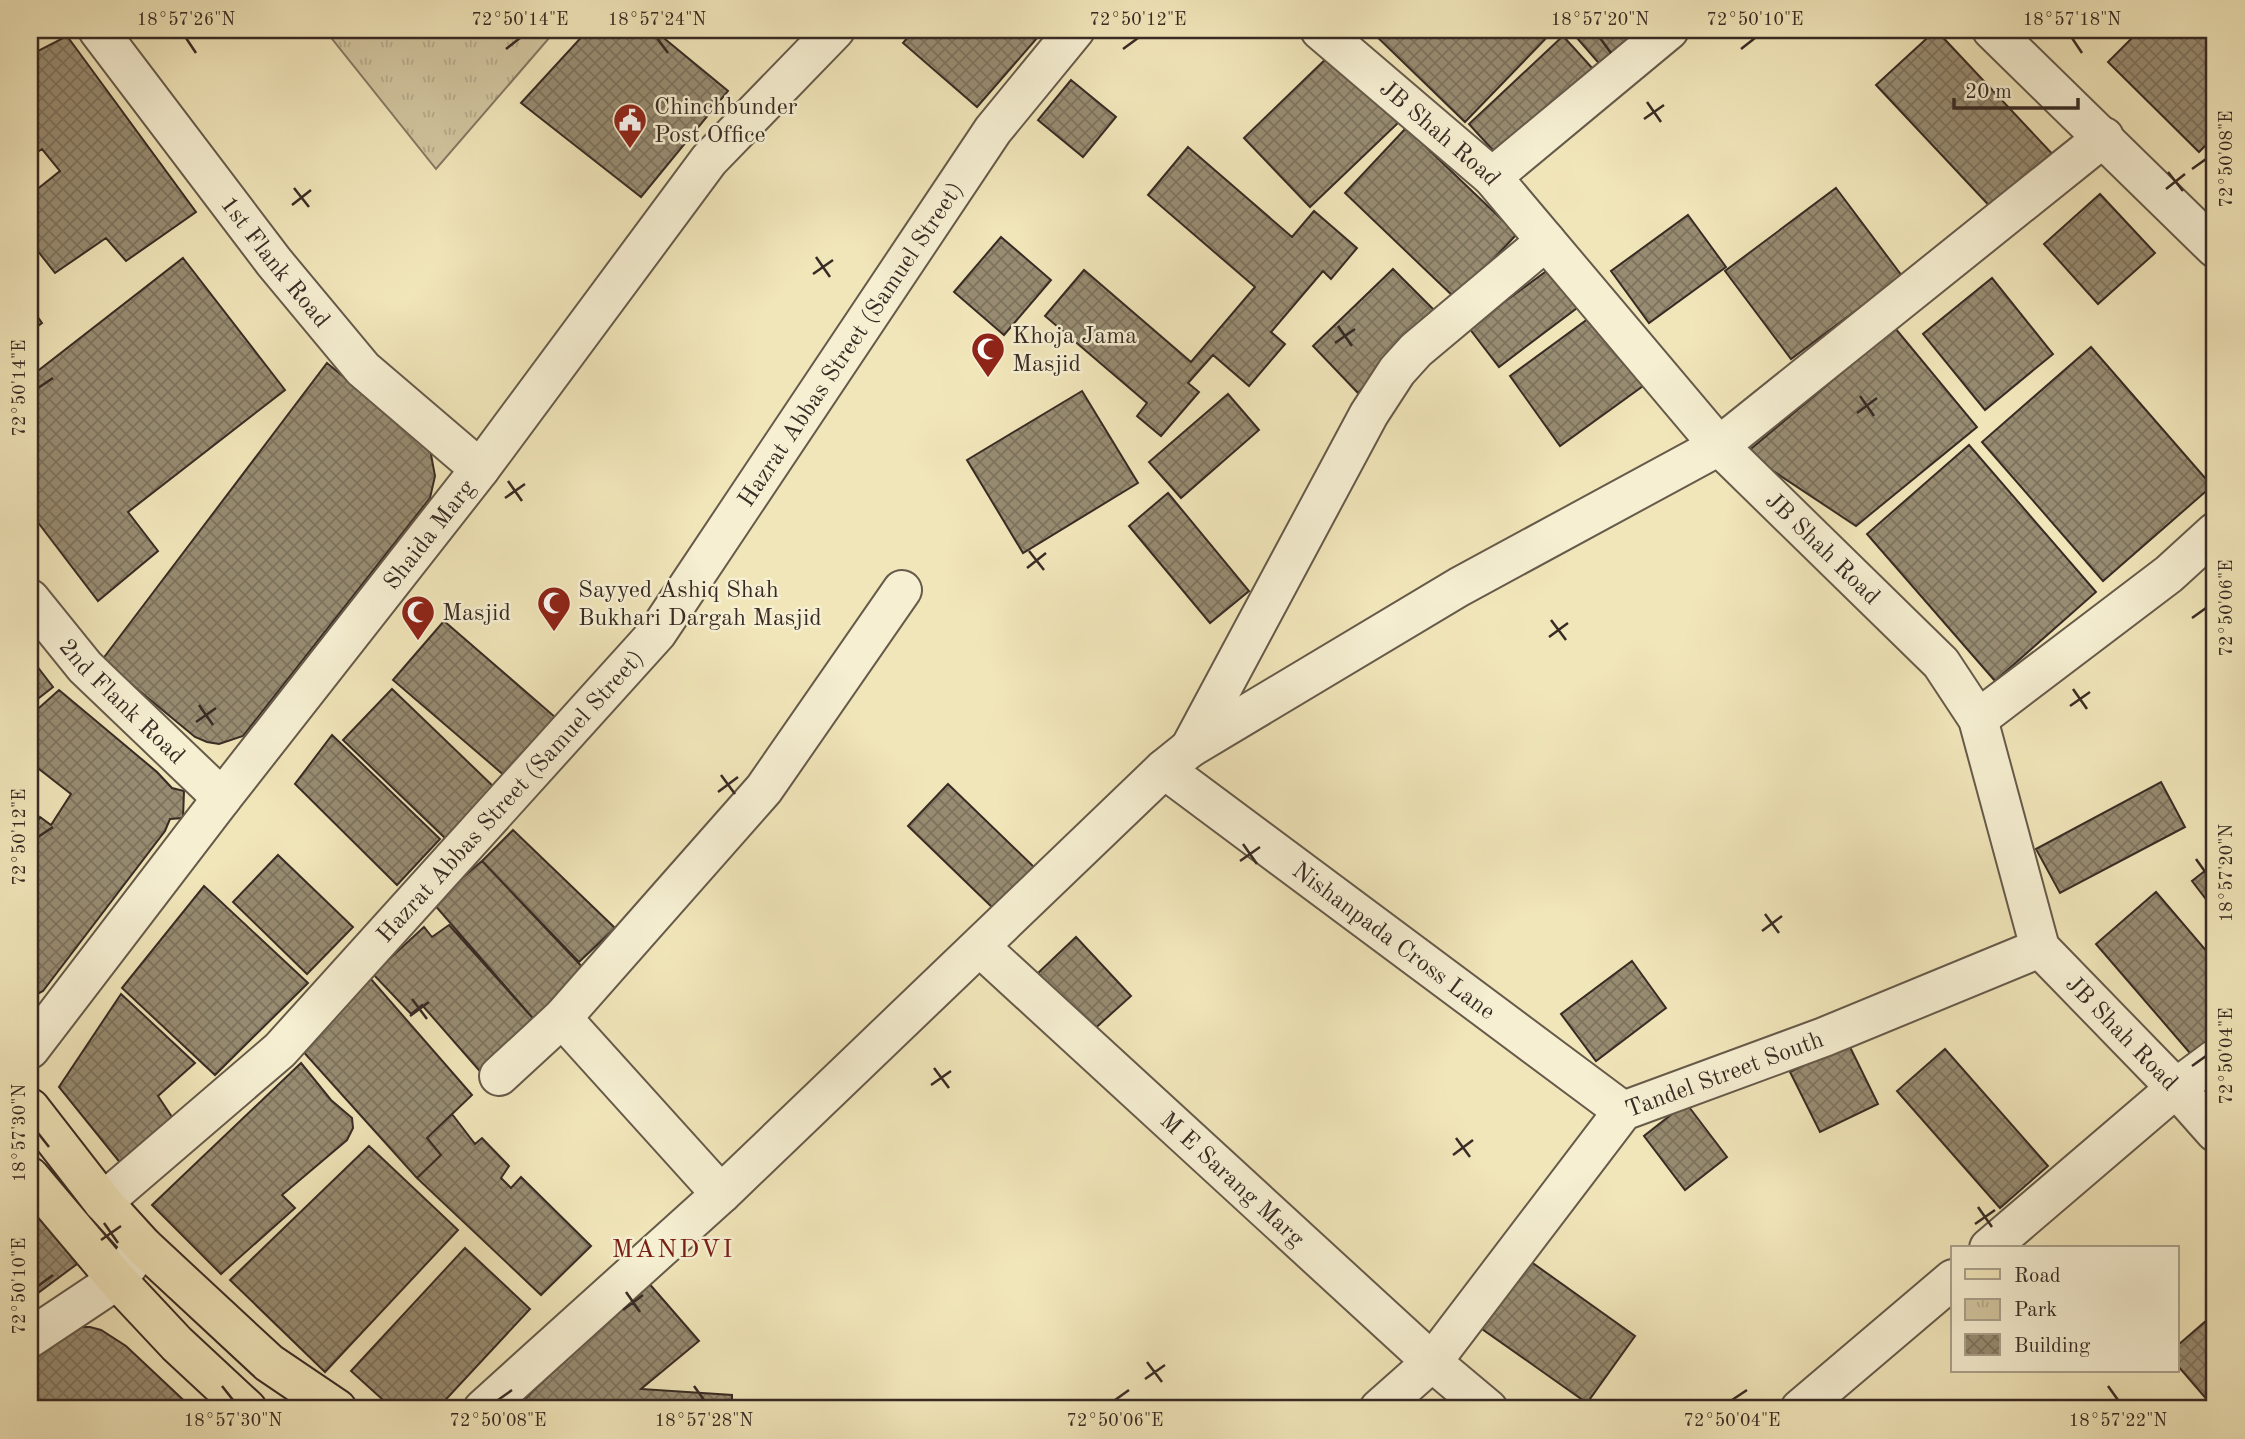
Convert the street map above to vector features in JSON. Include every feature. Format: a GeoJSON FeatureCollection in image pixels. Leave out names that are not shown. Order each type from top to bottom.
{"type":"FeatureCollection","features":[{"type":"Feature","properties":{"kind":"main road"},"geometry":{"type":"LineString","coordinates":[[30,1108],[103,1202],[144,1246],[269,1363],[337,1409]]}},
{"type":"Feature","properties":{"kind":"main road"},"geometry":{"type":"LineString","coordinates":[[30,1177],[117,1280],[177,1344],[247,1409]]}},
{"type":"Feature","properties":{"kind":"street","name":"1st Flank Road"},"geometry":{"type":"LineString","coordinates":[[98,30],[274,262],[363,369],[480,469]]}},
{"type":"Feature","properties":{"kind":"street","name":"Shaida Marg"},"geometry":{"type":"LineString","coordinates":[[30,1049],[222,798],[480,469],[709,160],[835,30]]}},
{"type":"Feature","properties":{"kind":"street","name":"Hazrat Abbas Street (Samuel Street)"},"geometry":{"type":"LineString","coordinates":[[103,1202],[279,1050],[657,633],[993,130],[1075,30]]}},
{"type":"Feature","properties":{"kind":"street","name":"JB Shah Road"},"geometry":{"type":"LineString","coordinates":[[1320,30],[1492,177],[1719,446],[1941,663],[1978,719],[2039,948],[2176,1088],[2215,1132]]}},
{"type":"Feature","properties":{"kind":"street"},"geometry":{"type":"LineString","coordinates":[[1492,177],[1669,30]]}},
{"type":"Feature","properties":{"kind":"street"},"geometry":{"type":"LineString","coordinates":[[1992,30],[2215,248]]}},
{"type":"Feature","properties":{"kind":"street"},"geometry":{"type":"LineString","coordinates":[[483,1409],[721,1194],[1177,758],[1459,587],[1719,446],[2104,137]]}},
{"type":"Feature","properties":{"kind":"street"},"geometry":{"type":"LineString","coordinates":[[1177,758],[1382,393],[1397,371],[1416,350],[1546,241]]}},
{"type":"Feature","properties":{"kind":"street"},"geometry":{"type":"LineString","coordinates":[[1978,719],[2169,574],[2215,533]]}},
{"type":"Feature","properties":{"kind":"street"},"geometry":{"type":"LineString","coordinates":[[499,1076],[562,1018],[764,789],[902,590]]}},
{"type":"Feature","properties":{"kind":"street","name":"2nd Flank Road"},"geometry":{"type":"LineString","coordinates":[[30,599],[85,667],[222,798]]}},
{"type":"Feature","properties":{"kind":"street","name":"Nishanpada Cross Lane"},"geometry":{"type":"LineString","coordinates":[[1177,758],[1623,1111]]}},
{"type":"Feature","properties":{"kind":"street","name":"M E Sarang Marg"},"geometry":{"type":"LineString","coordinates":[[980,947],[1432,1362],[1488,1409]]}},
{"type":"Feature","properties":{"kind":"street","name":"Tandel Street South"},"geometry":{"type":"LineString","coordinates":[[1379,1409],[1432,1362],[1623,1111],[1824,1037],[2039,948]]}},
{"type":"Feature","properties":{"kind":"street"},"geometry":{"type":"LineString","coordinates":[[562,1018],[721,1194]]}},
{"type":"Feature","properties":{"kind":"street"},"geometry":{"type":"LineString","coordinates":[[1991,1246],[2176,1088],[2215,1059]]}},
{"type":"Feature","properties":{"kind":"street"},"geometry":{"type":"LineString","coordinates":[[30,1338],[117,1280],[144,1246]]}},
{"type":"Feature","properties":{"kind":"street"},"geometry":{"type":"LineString","coordinates":[[1800,1409],[1951,1281]]}},
{"type":"Feature","properties":{"kind":"green space"},"geometry":{"type":"Polygon","coordinates":[[[325,30],[556,30],[436,169],[325,30]]]}},
{"type":"Feature","properties":{"kind":"building","name":"Chinchbunder Post Office"},"geometry":{"type":"Polygon","coordinates":[[[588,30],[654,30],[728,91],[641,197],[521,103],[588,30]]]}},
{"type":"Feature","properties":{"kind":"building"},"geometry":{"type":"Polygon","coordinates":[[[914,30],[1044,30],[977,107],[903,43],[914,30]]]}},
{"type":"Feature","properties":{"kind":"building"},"geometry":{"type":"Polygon","coordinates":[[[1370,30],[1554,30],[1465,122],[1370,30]]]}},
{"type":"Feature","properties":{"kind":"building"},"geometry":{"type":"Polygon","coordinates":[[[1570,30],[1649,30],[1604,69],[1570,30]]]}},
{"type":"Feature","properties":{"kind":"building"},"geometry":{"type":"Polygon","coordinates":[[[1936,30],[2057,159],[1998,215],[1876,85],[1936,30]]]}},
{"type":"Feature","properties":{"kind":"building"},"geometry":{"type":"Polygon","coordinates":[[[2140,30],[2215,30],[2215,136],[2199,152],[2108,62],[2140,30]]]}},
{"type":"Feature","properties":{"kind":"building"},"geometry":{"type":"Polygon","coordinates":[[[67,36],[196,212],[126,261],[106,238],[55,273],[30,241],[30,195],[60,171],[42,149],[30,157],[30,55],[67,36]]]}},
{"type":"Feature","properties":{"kind":"building"},"geometry":{"type":"Polygon","coordinates":[[[1563,36],[1593,69],[1499,157],[1469,124],[1563,36]]]}},
{"type":"Feature","properties":{"kind":"building"},"geometry":{"type":"Polygon","coordinates":[[[1333,52],[1399,122],[1310,207],[1244,138],[1333,52]]]}},
{"type":"Feature","properties":{"kind":"building"},"geometry":{"type":"Polygon","coordinates":[[[1071,80],[1116,117],[1083,157],[1038,120],[1071,80]]]}},
{"type":"Feature","properties":{"kind":"building"},"geometry":{"type":"Polygon","coordinates":[[[1406,128],[1517,234],[1456,299],[1345,193],[1406,128]]]}},
{"type":"Feature","properties":{"kind":"building"},"geometry":{"type":"Polygon","coordinates":[[[1188,147],[1292,237],[1314,211],[1357,248],[1331,279],[1323,271],[1271,332],[1285,344],[1249,386],[1213,355],[1188,383],[1199,392],[1161,436],[1137,416],[1147,403],[1045,316],[1084,270],[1191,362],[1255,287],[1148,195],[1188,147]]]}},
{"type":"Feature","properties":{"kind":"building"},"geometry":{"type":"Polygon","coordinates":[[[1836,188],[1902,276],[1791,359],[1725,271],[1836,188]]]}},
{"type":"Feature","properties":{"kind":"building"},"geometry":{"type":"Polygon","coordinates":[[[2100,194],[2155,253],[2098,304],[2044,244],[2100,194]]]}},
{"type":"Feature","properties":{"kind":"building"},"geometry":{"type":"Polygon","coordinates":[[[1688,215],[1726,267],[1649,323],[1611,271],[1688,215]]]}},
{"type":"Feature","properties":{"kind":"building"},"geometry":{"type":"Polygon","coordinates":[[[1001,237],[1051,280],[1004,335],[954,292],[1001,237]]]}},
{"type":"Feature","properties":{"kind":"building"},"geometry":{"type":"Polygon","coordinates":[[[183,258],[285,390],[128,512],[158,551],[98,601],[30,512],[30,377],[183,258]]]}},
{"type":"Feature","properties":{"kind":"building"},"geometry":{"type":"Polygon","coordinates":[[[1556,264],[1585,302],[1499,367],[1469,328],[1556,264]]]}},
{"type":"Feature","properties":{"kind":"building"},"geometry":{"type":"Polygon","coordinates":[[[1393,269],[1439,315],[1358,393],[1313,346],[1393,269]]]}},
{"type":"Feature","properties":{"kind":"building"},"geometry":{"type":"Polygon","coordinates":[[[1992,278],[2053,354],[1985,410],[1923,334],[1992,278]]]}},
{"type":"Feature","properties":{"kind":"building"},"geometry":{"type":"Polygon","coordinates":[[[30,306],[42,323],[30,332],[30,306]]]}},
{"type":"Feature","properties":{"kind":"building"},"geometry":{"type":"Polygon","coordinates":[[[1592,316],[1643,386],[1560,446],[1510,376],[1592,316]]]}},
{"type":"Feature","properties":{"kind":"building"},"geometry":{"type":"Polygon","coordinates":[[[1895,328],[1977,427],[1856,526],[1746,453],[1895,328]]]}},
{"type":"Feature","properties":{"kind":"building"},"geometry":{"type":"Polygon","coordinates":[[[2091,347],[2212,486],[2103,581],[1982,442],[2091,347]]]}},
{"type":"Feature","properties":{"kind":"building"},"geometry":{"type":"Polygon","coordinates":[[[327,363],[430,449],[435,476],[430,498],[243,736],[219,744],[207,742],[195,737],[102,660],[327,363]]]}},
{"type":"Feature","properties":{"kind":"building"},"geometry":{"type":"Polygon","coordinates":[[[1082,391],[1138,483],[1023,553],[967,460],[1082,391]]]}},
{"type":"Feature","properties":{"kind":"building"},"geometry":{"type":"Polygon","coordinates":[[[1228,394],[1259,430],[1181,498],[1149,462],[1228,394]]]}},
{"type":"Feature","properties":{"kind":"building"},"geometry":{"type":"Polygon","coordinates":[[[1969,445],[2096,592],[1995,681],[1867,534],[1969,445]]]}},
{"type":"Feature","properties":{"kind":"building"},"geometry":{"type":"Polygon","coordinates":[[[1168,493],[1249,591],[1210,623],[1129,526],[1168,493]]]}},
{"type":"Feature","properties":{"kind":"building"},"geometry":{"type":"Polygon","coordinates":[[[444,621],[555,717],[505,776],[393,680],[444,621]]]}},
{"type":"Feature","properties":{"kind":"building"},"geometry":{"type":"Polygon","coordinates":[[[30,657],[53,687],[30,705],[30,657]]]}},
{"type":"Feature","properties":{"kind":"building"},"geometry":{"type":"Polygon","coordinates":[[[392,689],[495,788],[446,839],[343,740],[392,689]]]}},
{"type":"Feature","properties":{"kind":"building"},"geometry":{"type":"Polygon","coordinates":[[[59,690],[157,772],[172,788],[184,791],[183,818],[170,819],[165,831],[43,991],[30,998],[30,836],[40,817],[51,825],[71,794],[30,762],[30,716],[59,690]]]}},
{"type":"Feature","properties":{"kind":"building"},"geometry":{"type":"Polygon","coordinates":[[[332,735],[440,839],[397,885],[295,784],[332,735]]]}},
{"type":"Feature","properties":{"kind":"building"},"geometry":{"type":"Polygon","coordinates":[[[2161,782],[2185,827],[2060,893],[2036,849],[2161,782]]]}},
{"type":"Feature","properties":{"kind":"building"},"geometry":{"type":"Polygon","coordinates":[[[948,784],[1036,869],[996,911],[908,826],[948,784]]]}},
{"type":"Feature","properties":{"kind":"building"},"geometry":{"type":"Polygon","coordinates":[[[513,830],[615,928],[579,962],[482,861],[513,830]]]}},
{"type":"Feature","properties":{"kind":"building"},"geometry":{"type":"Polygon","coordinates":[[[278,855],[353,927],[307,974],[233,902],[278,855]]]}},
{"type":"Feature","properties":{"kind":"building"},"geometry":{"type":"Polygon","coordinates":[[[482,861],[587,972],[538,1024],[433,903],[482,861]]]}},
{"type":"Feature","properties":{"kind":"building"},"geometry":{"type":"Polygon","coordinates":[[[2215,863],[2215,911],[2192,881],[2215,863]]]}},
{"type":"Feature","properties":{"kind":"building"},"geometry":{"type":"Polygon","coordinates":[[[204,886],[308,983],[215,1075],[122,988],[204,886]]]}},
{"type":"Feature","properties":{"kind":"building"},"geometry":{"type":"Polygon","coordinates":[[[2156,892],[2215,961],[2215,1043],[2196,1060],[2096,944],[2156,892]]]}},
{"type":"Feature","properties":{"kind":"building"},"geometry":{"type":"Polygon","coordinates":[[[449,925],[538,1024],[485,1077],[422,1005],[411,1014],[373,974],[424,927],[432,937],[449,925]]]}},
{"type":"Feature","properties":{"kind":"building"},"geometry":{"type":"Polygon","coordinates":[[[1076,937],[1131,996],[1091,1032],[1038,973],[1076,937]]]}},
{"type":"Feature","properties":{"kind":"building"},"geometry":{"type":"Polygon","coordinates":[[[1632,961],[1666,1008],[1596,1061],[1561,1014],[1632,961]]]}},
{"type":"Feature","properties":{"kind":"building"},"geometry":{"type":"Polygon","coordinates":[[[370,978],[472,1095],[427,1138],[441,1155],[417,1178],[300,1048],[370,978]]]}},
{"type":"Feature","properties":{"kind":"building"},"geometry":{"type":"Polygon","coordinates":[[[121,994],[195,1063],[158,1096],[174,1120],[122,1165],[59,1087],[121,994]]]}},
{"type":"Feature","properties":{"kind":"building"},"geometry":{"type":"Polygon","coordinates":[[[1848,1043],[1878,1104],[1820,1132],[1790,1072],[1848,1043]]]}},
{"type":"Feature","properties":{"kind":"building"},"geometry":{"type":"Polygon","coordinates":[[[1945,1049],[2048,1166],[2000,1208],[1897,1091],[1945,1049]]]}},
{"type":"Feature","properties":{"kind":"building"},"geometry":{"type":"Polygon","coordinates":[[[301,1063],[331,1100],[352,1118],[353,1128],[347,1140],[282,1195],[295,1208],[221,1274],[152,1205],[301,1063]]]}},
{"type":"Feature","properties":{"kind":"building"},"geometry":{"type":"Polygon","coordinates":[[[1686,1103],[1727,1157],[1685,1190],[1644,1136],[1686,1103]]]}},
{"type":"Feature","properties":{"kind":"building"},"geometry":{"type":"Polygon","coordinates":[[[452,1114],[475,1144],[482,1138],[509,1166],[501,1178],[511,1188],[521,1177],[591,1246],[541,1295],[417,1178],[441,1155],[427,1138],[452,1114]]]}},
{"type":"Feature","properties":{"kind":"building"},"geometry":{"type":"Polygon","coordinates":[[[369,1146],[458,1230],[325,1372],[230,1280],[369,1146]]]}},
{"type":"Feature","properties":{"kind":"building"},"geometry":{"type":"Polygon","coordinates":[[[30,1202],[77,1264],[30,1299],[30,1202]]]}},
{"type":"Feature","properties":{"kind":"building"},"geometry":{"type":"Polygon","coordinates":[[[465,1248],[530,1309],[437,1409],[393,1409],[351,1371],[465,1248]]]}},
{"type":"Feature","properties":{"kind":"building"},"geometry":{"type":"Polygon","coordinates":[[[1520,1254],[1635,1336],[1587,1403],[1472,1322],[1520,1254]]]}},
{"type":"Feature","properties":{"kind":"building"},"geometry":{"type":"Polygon","coordinates":[[[646,1280],[699,1341],[641,1389],[732,1395],[732,1409],[515,1409],[646,1280]]]}},
{"type":"Feature","properties":{"kind":"building"},"geometry":{"type":"Polygon","coordinates":[[[2215,1313],[2215,1409],[2178,1366],[2178,1345],[2215,1313]]]}},
{"type":"Feature","properties":{"kind":"building"},"geometry":{"type":"Polygon","coordinates":[[[78,1327],[101,1330],[126,1346],[193,1409],[30,1409],[30,1363],[69,1331],[78,1327]]]}},
{"type":"Feature","properties":{"kind":"place","name":"Chinchbunder Post Office"},"geometry":{"type":"Point","coordinates":[630,150]}},
{"type":"Feature","properties":{"kind":"place","name":"Khoja Jama Masjid"},"geometry":{"type":"Point","coordinates":[988,379]}},
{"type":"Feature","properties":{"kind":"place","name":"Sayyed Ashiq Shah Bukhari Dargah Masjid"},"geometry":{"type":"Point","coordinates":[554,633]}},
{"type":"Feature","properties":{"kind":"place","name":"Masjid"},"geometry":{"type":"Point","coordinates":[418,642]}},
{"type":"Feature","properties":{"kind":"district","name":"MANDVI"},"geometry":{"type":"Point","coordinates":[673,1248]}}]}
